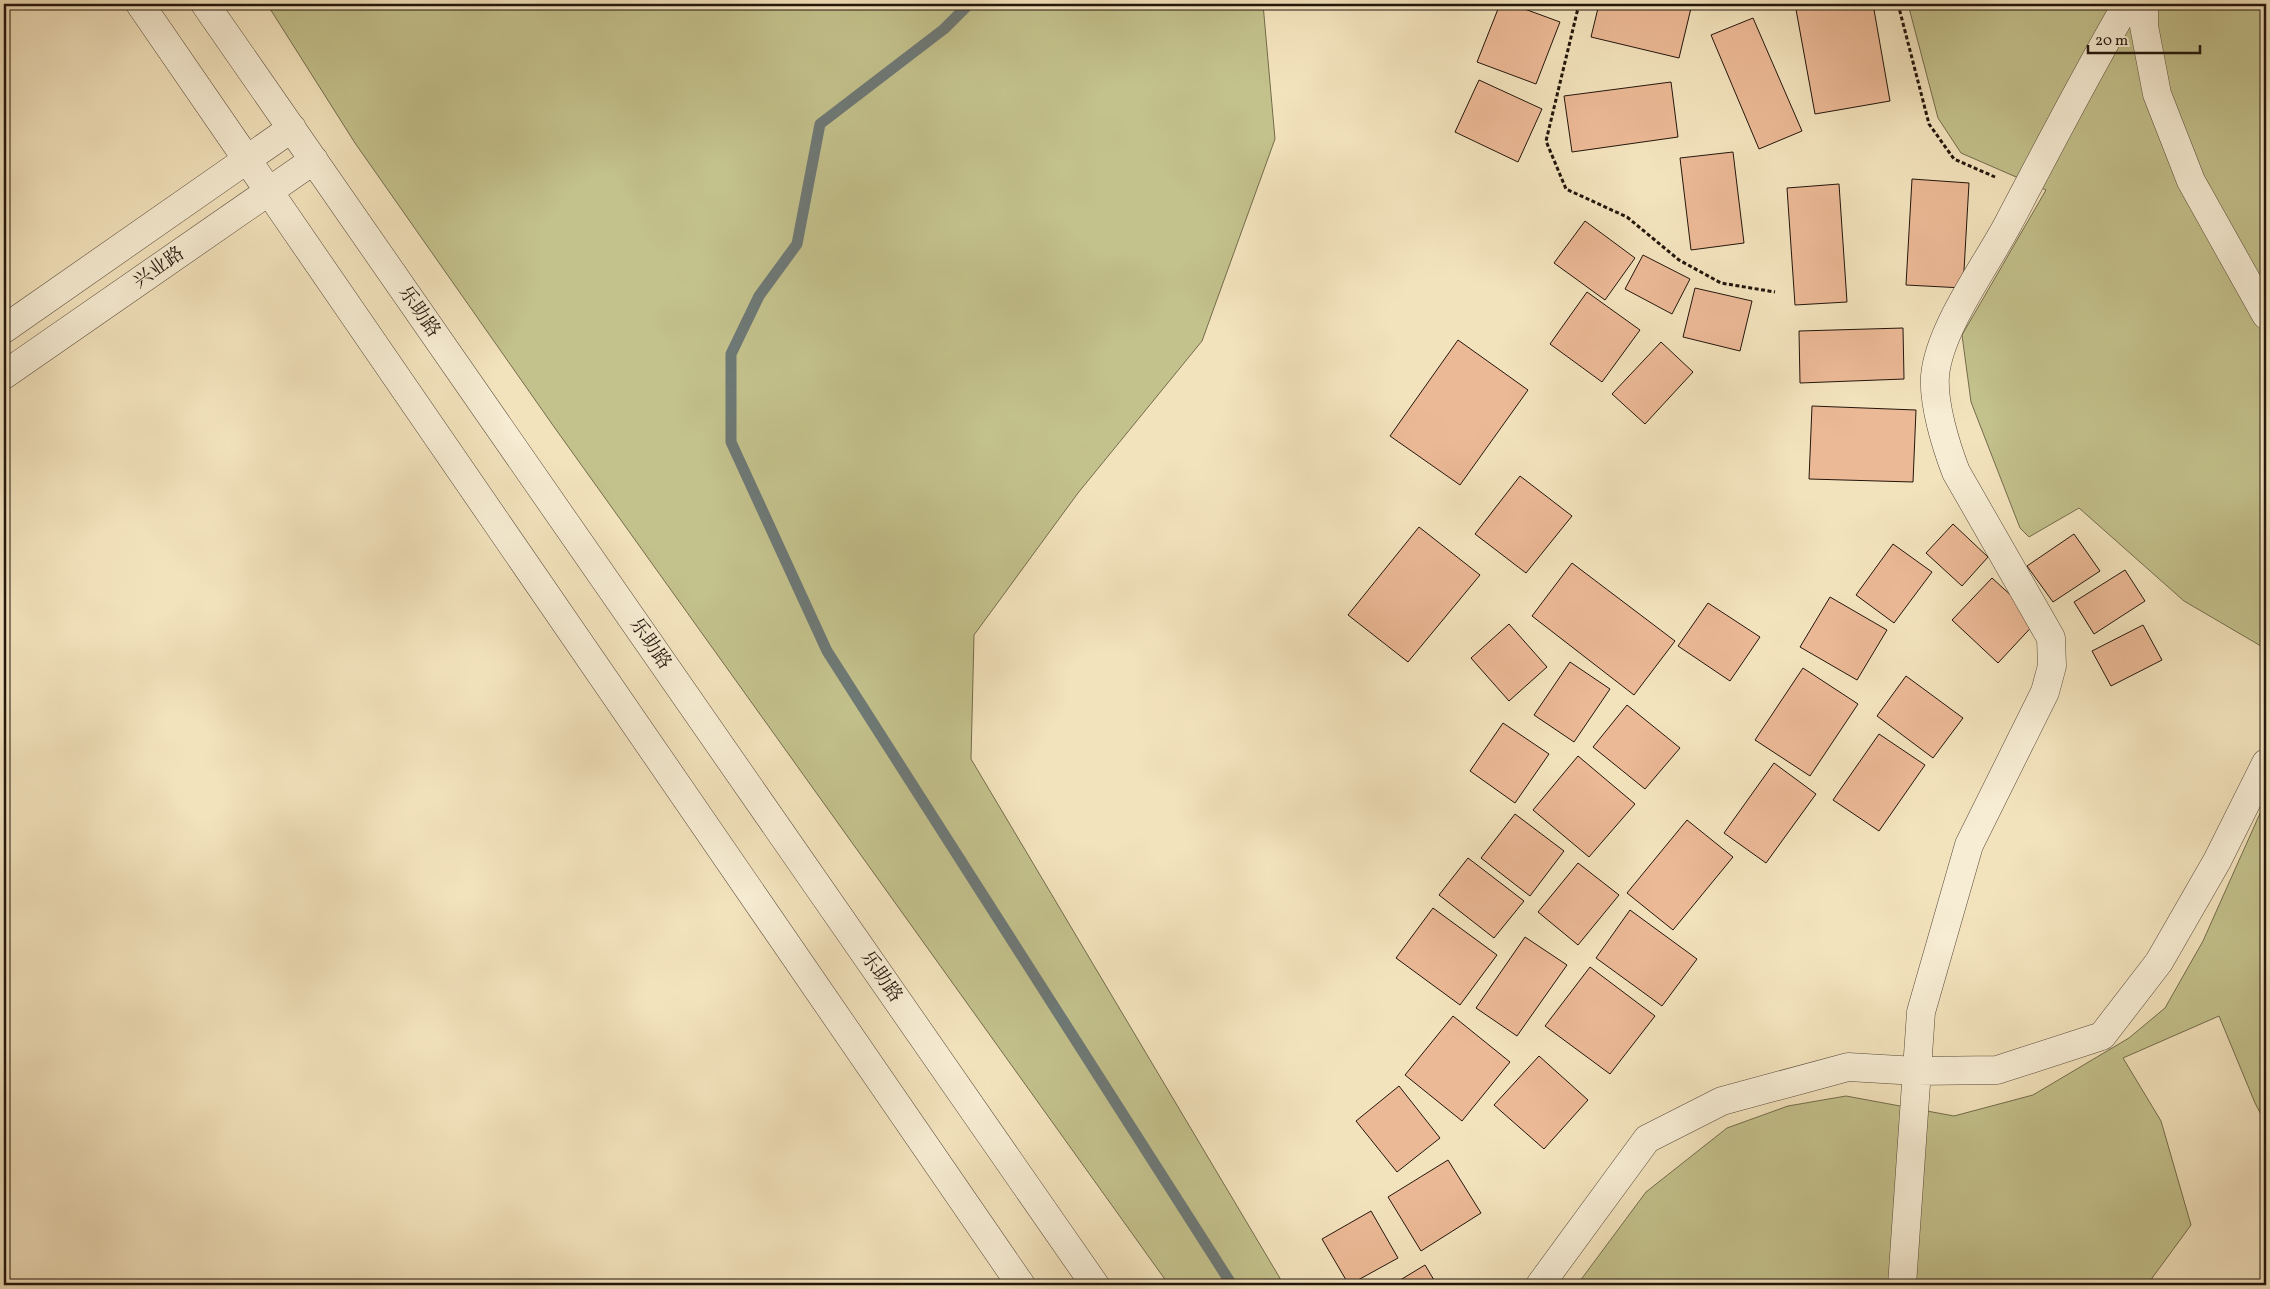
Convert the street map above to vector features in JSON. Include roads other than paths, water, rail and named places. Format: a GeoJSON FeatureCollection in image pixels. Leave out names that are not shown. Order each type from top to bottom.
{"type":"FeatureCollection","features":[{"type":"Feature","properties":{"kind":"street"},"geometry":{"type":"LineString","coordinates":[[140,4],[1020,1285]]}},
{"type":"Feature","properties":{"kind":"street","name":"乐助路"},"geometry":{"type":"LineString","coordinates":[[206,4],[1094,1285]]}},
{"type":"Feature","properties":{"kind":"street"},"geometry":{"type":"LineString","coordinates":[[1902,1285],[1921,1012],[1969,845],[2044,692],[2052,666],[2051,638],[1956,472],[1945,444],[1935,377],[1944,338],[2083,79],[2126,4]]}},
{"type":"Feature","properties":{"kind":"street"},"geometry":{"type":"LineString","coordinates":[[2144,4],[2144,26],[2157,94],[2190,181],[2266,314]]}},
{"type":"Feature","properties":{"kind":"street","name":"兴业路"},"geometry":{"type":"LineString","coordinates":[[4,328],[292,128]]}},
{"type":"Feature","properties":{"kind":"street","name":"兴业路"},"geometry":{"type":"LineString","coordinates":[[4,375],[314,160]]}},
{"type":"Feature","properties":{"kind":"street"},"geometry":{"type":"LineString","coordinates":[[1540,1285],[1648,1139],[1722,1101],[1848,1067],[1917,1071],[1997,1070],[2102,1036],[2159,962],[2217,861],[2266,763]]}},
{"type":"Feature","properties":{"kind":"waterway"},"geometry":{"type":"LineString","coordinates":[[969,4],[944,29],[820,124],[797,244],[759,296],[731,354],[731,442],[827,651],[1232,1285]]}}]}
